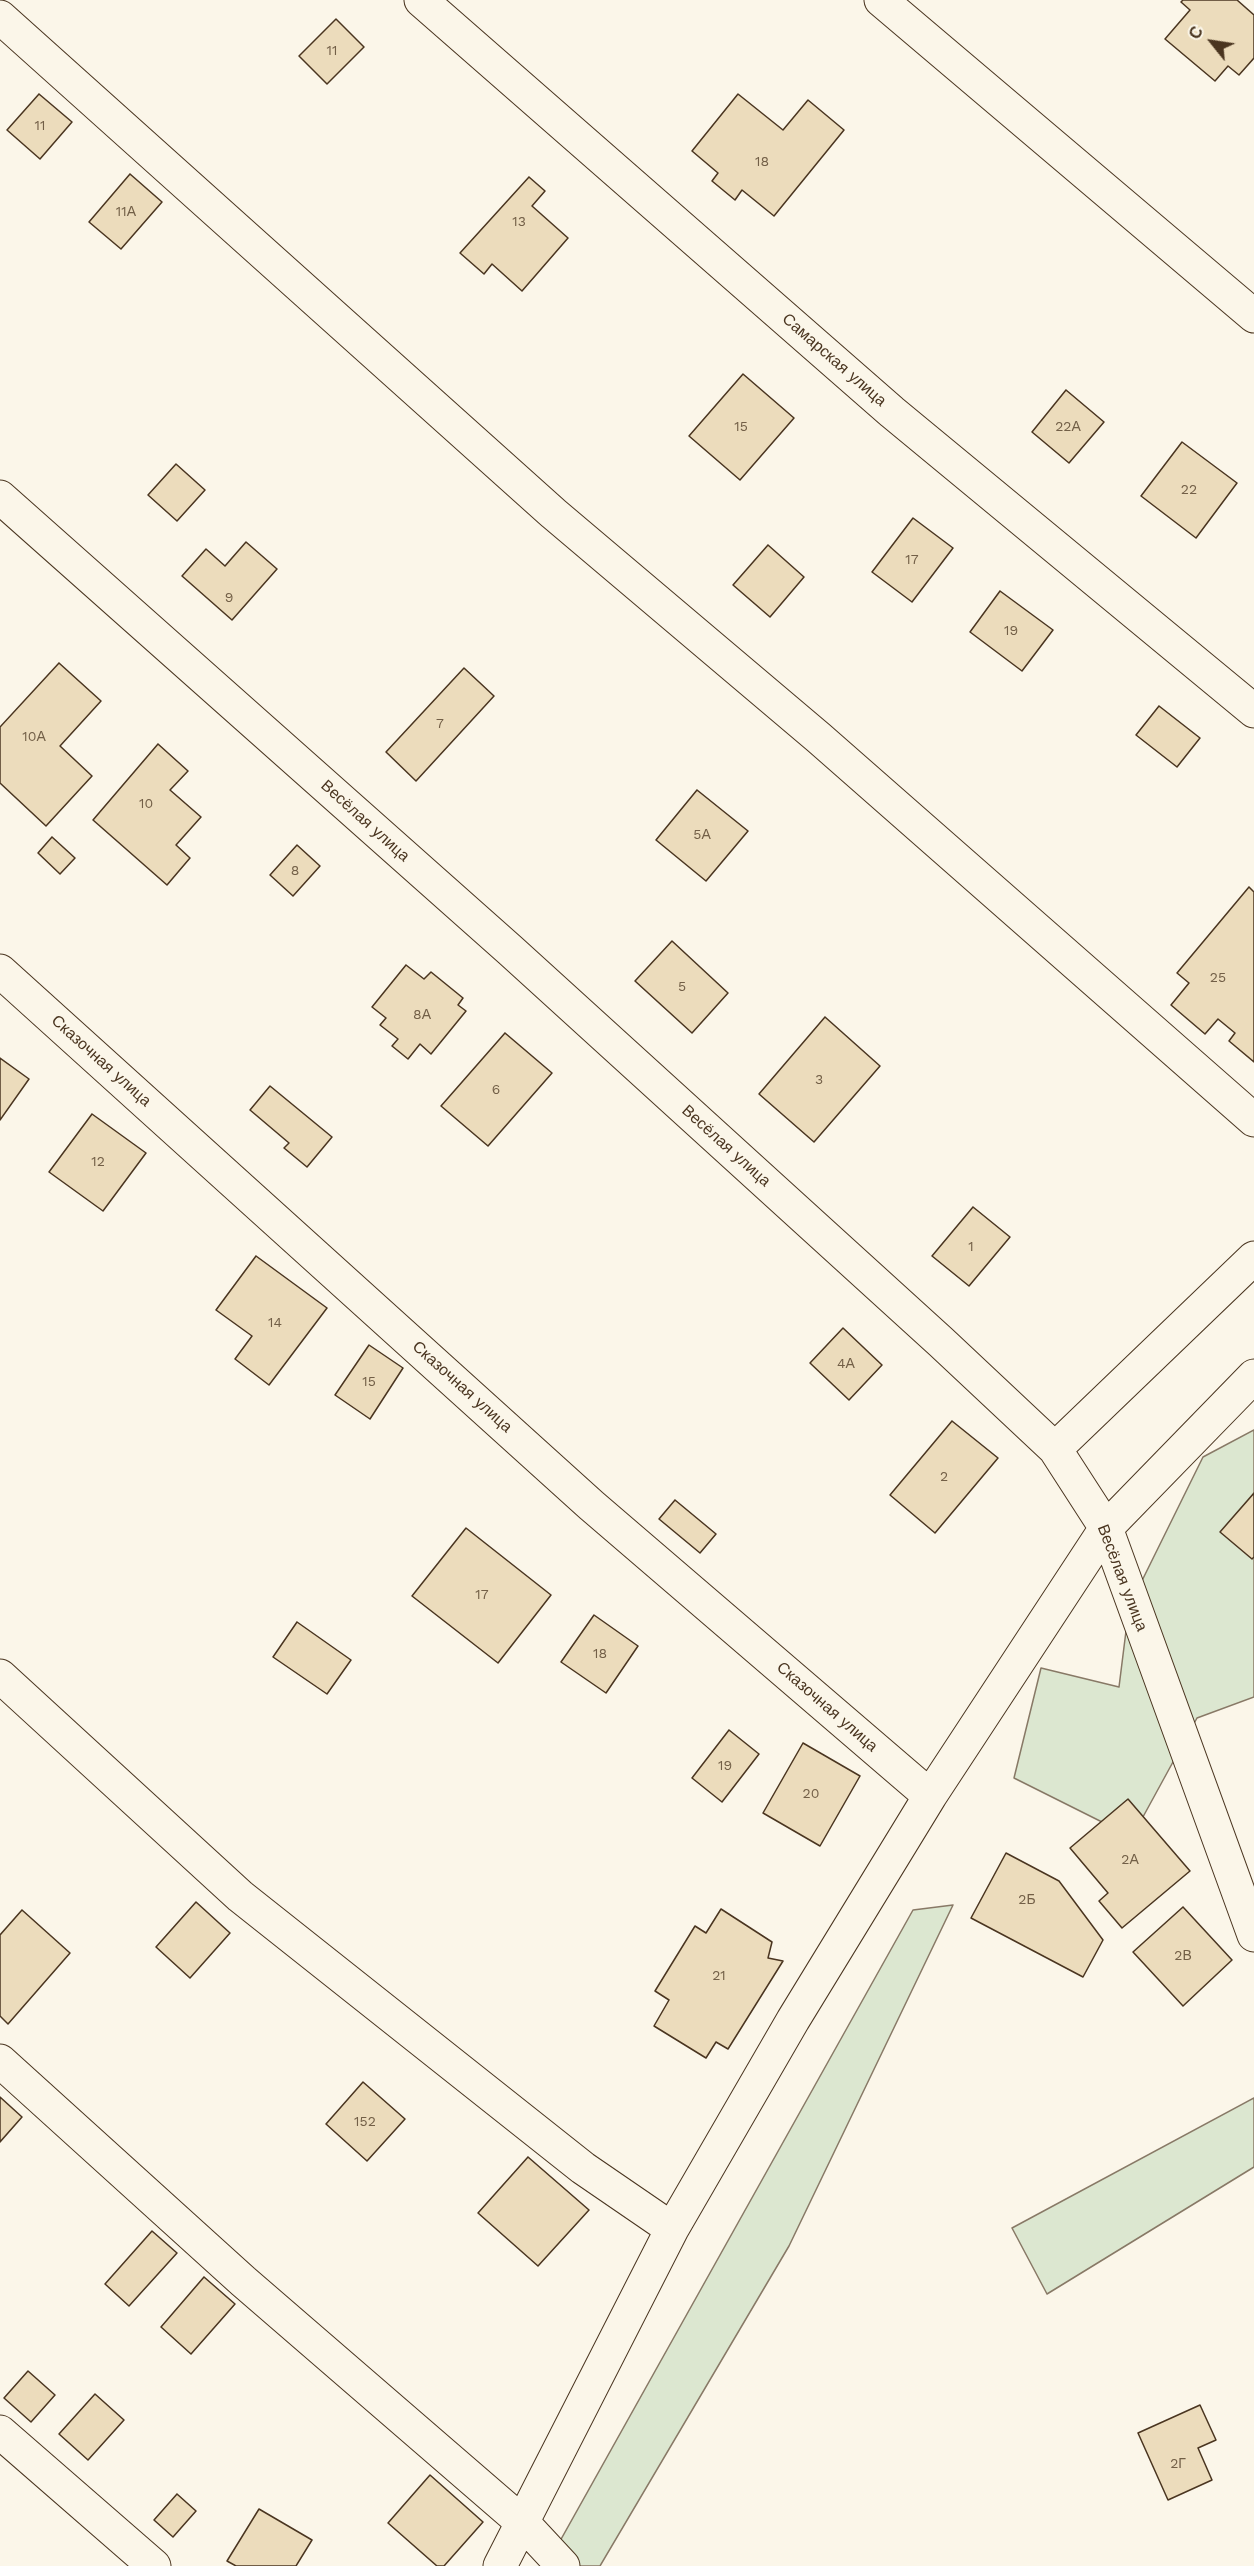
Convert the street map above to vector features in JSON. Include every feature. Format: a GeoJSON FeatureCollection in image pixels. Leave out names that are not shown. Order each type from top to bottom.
{"type":"FeatureCollection","features":[{"type":"Feature","properties":{"kind":"street","name":"Самарская улица"},"geometry":{"type":"LineString","coordinates":[[421,0],[884,404],[1254,711]]}},
{"type":"Feature","properties":{"kind":"street"},"geometry":{"type":"LineString","coordinates":[[881,0],[1254,316]]}},
{"type":"Feature","properties":{"kind":"street"},"geometry":{"type":"LineString","coordinates":[[0,17],[553,513],[819,738],[1254,1120]]}},
{"type":"Feature","properties":{"kind":"street","name":"Весёлая улица"},"geometry":{"type":"LineString","coordinates":[[0,497],[510,950],[941,1342],[1055,1449],[1106,1528],[1254,1935]]}},
{"type":"Feature","properties":{"kind":"street","name":"Сказочная улица"},"geometry":{"type":"LineString","coordinates":[[0,971],[591,1504],[930,1796]]}},
{"type":"Feature","properties":{"kind":"street"},"geometry":{"type":"LineString","coordinates":[[1055,1449],[1254,1258]]}},
{"type":"Feature","properties":{"kind":"street"},"geometry":{"type":"LineString","coordinates":[[500,2566],[672,2229],[793,2020],[930,1796],[1106,1528],[1254,1376]]}},
{"type":"Feature","properties":{"kind":"street"},"geometry":{"type":"LineString","coordinates":[[0,1676],[240,1896],[583,2168],[672,2229]]}},
{"type":"Feature","properties":{"kind":"street"},"geometry":{"type":"LineString","coordinates":[[0,2061],[243,2281],[523,2523],[563,2566]]}},
{"type":"Feature","properties":{"kind":"street"},"geometry":{"type":"LineString","coordinates":[[0,2432],[154,2566]]}},
{"type":"Feature","properties":{"kind":"green space"},"geometry":{"type":"Polygon","coordinates":[[[1254,1430],[1254,1697],[1197,1718],[1132,1837],[1014,1778],[1041,1668],[1119,1687],[1129,1607],[1203,1457],[1254,1430]]]}},
{"type":"Feature","properties":{"kind":"green space"},"geometry":{"type":"Polygon","coordinates":[[[953,1905],[789,2246],[600,2566],[546,2566],[913,1910],[953,1905]]]}},
{"type":"Feature","properties":{"kind":"green space"},"geometry":{"type":"Polygon","coordinates":[[[1254,2098],[1254,2167],[1047,2294],[1012,2228],[1254,2098]]]}},
{"type":"Feature","properties":{"kind":"building"},"geometry":{"type":"Polygon","coordinates":[[[1183,0],[1237,0],[1254,15],[1254,58],[1239,75],[1228,66],[1215,81],[1165,39],[1190,10],[1181,2],[1183,0]]]}},
{"type":"Feature","properties":{"kind":"building"},"geometry":{"type":"Polygon","coordinates":[[[336,19],[364,47],[327,84],[299,56],[336,19]]]}},
{"type":"Feature","properties":{"kind":"building"},"geometry":{"type":"Polygon","coordinates":[[[39,94],[72,122],[40,159],[7,130],[39,94]]]}},
{"type":"Feature","properties":{"kind":"building"},"geometry":{"type":"Polygon","coordinates":[[[738,94],[783,130],[808,100],[844,130],[774,216],[742,190],[735,200],[712,181],[718,173],[692,151],[738,94]]]}},
{"type":"Feature","properties":{"kind":"building"},"geometry":{"type":"Polygon","coordinates":[[[130,174],[162,202],[121,249],[89,222],[130,174]]]}},
{"type":"Feature","properties":{"kind":"building"},"geometry":{"type":"Polygon","coordinates":[[[529,177],[545,191],[532,206],[568,238],[522,291],[492,264],[484,274],[460,253],[529,177]]]}},
{"type":"Feature","properties":{"kind":"building"},"geometry":{"type":"Polygon","coordinates":[[[743,374],[794,418],[740,480],[689,436],[743,374]]]}},
{"type":"Feature","properties":{"kind":"building"},"geometry":{"type":"Polygon","coordinates":[[[1066,390],[1104,422],[1069,463],[1032,432],[1066,390]]]}},
{"type":"Feature","properties":{"kind":"building"},"geometry":{"type":"Polygon","coordinates":[[[1182,442],[1237,483],[1196,538],[1141,496],[1182,442]]]}},
{"type":"Feature","properties":{"kind":"building"},"geometry":{"type":"Polygon","coordinates":[[[176,464],[205,490],[177,521],[148,495],[176,464]]]}},
{"type":"Feature","properties":{"kind":"building"},"geometry":{"type":"Polygon","coordinates":[[[913,518],[953,548],[912,602],[872,572],[913,518]]]}},
{"type":"Feature","properties":{"kind":"building"},"geometry":{"type":"Polygon","coordinates":[[[246,542],[277,569],[232,620],[182,576],[206,549],[225,566],[246,542]]]}},
{"type":"Feature","properties":{"kind":"building"},"geometry":{"type":"Polygon","coordinates":[[[768,545],[804,577],[770,617],[733,585],[768,545]]]}},
{"type":"Feature","properties":{"kind":"building"},"geometry":{"type":"Polygon","coordinates":[[[1000,591],[1053,630],[1022,671],[970,632],[1000,591]]]}},
{"type":"Feature","properties":{"kind":"building"},"geometry":{"type":"Polygon","coordinates":[[[59,663],[101,701],[60,746],[92,776],[46,826],[0,783],[0,727],[59,663]]]}},
{"type":"Feature","properties":{"kind":"building"},"geometry":{"type":"Polygon","coordinates":[[[464,668],[494,696],[416,781],[386,752],[464,668]]]}},
{"type":"Feature","properties":{"kind":"building"},"geometry":{"type":"Polygon","coordinates":[[[1159,706],[1200,738],[1177,767],[1136,735],[1159,706]]]}},
{"type":"Feature","properties":{"kind":"building"},"geometry":{"type":"Polygon","coordinates":[[[158,744],[188,771],[170,790],[201,817],[176,845],[190,858],[167,885],[93,820],[158,744]]]}},
{"type":"Feature","properties":{"kind":"building"},"geometry":{"type":"Polygon","coordinates":[[[697,790],[748,831],[706,881],[656,840],[697,790]]]}},
{"type":"Feature","properties":{"kind":"building"},"geometry":{"type":"Polygon","coordinates":[[[52,837],[75,858],[60,874],[38,853],[52,837]]]}},
{"type":"Feature","properties":{"kind":"building"},"geometry":{"type":"Polygon","coordinates":[[[297,845],[320,866],[293,896],[270,875],[297,845]]]}},
{"type":"Feature","properties":{"kind":"building"},"geometry":{"type":"Polygon","coordinates":[[[1249,887],[1254,892],[1254,1062],[1229,1041],[1235,1033],[1218,1019],[1205,1034],[1171,1005],[1189,983],[1177,973],[1249,887]]]}},
{"type":"Feature","properties":{"kind":"building"},"geometry":{"type":"Polygon","coordinates":[[[672,941],[728,993],[692,1033],[635,981],[672,941]]]}},
{"type":"Feature","properties":{"kind":"building"},"geometry":{"type":"Polygon","coordinates":[[[406,965],[424,979],[431,972],[463,998],[458,1005],[466,1011],[431,1054],[420,1044],[408,1059],[392,1046],[398,1039],[380,1025],[386,1018],[372,1007],[406,965]]]}},
{"type":"Feature","properties":{"kind":"building"},"geometry":{"type":"Polygon","coordinates":[[[825,1017],[880,1066],[814,1142],[759,1094],[825,1017]]]}},
{"type":"Feature","properties":{"kind":"building"},"geometry":{"type":"Polygon","coordinates":[[[505,1033],[552,1073],[488,1146],[441,1106],[505,1033]]]}},
{"type":"Feature","properties":{"kind":"building"},"geometry":{"type":"Polygon","coordinates":[[[0,1058],[29,1079],[0,1120],[0,1058]]]}},
{"type":"Feature","properties":{"kind":"building"},"geometry":{"type":"Polygon","coordinates":[[[270,1086],[332,1137],[307,1167],[284,1148],[289,1143],[250,1110],[270,1086]]]}},
{"type":"Feature","properties":{"kind":"building"},"geometry":{"type":"Polygon","coordinates":[[[92,1114],[146,1153],[103,1211],[49,1172],[92,1114]]]}},
{"type":"Feature","properties":{"kind":"building"},"geometry":{"type":"Polygon","coordinates":[[[973,1207],[1010,1237],[969,1286],[932,1256],[973,1207]]]}},
{"type":"Feature","properties":{"kind":"building"},"geometry":{"type":"Polygon","coordinates":[[[256,1256],[327,1308],[269,1385],[235,1359],[252,1336],[216,1310],[256,1256]]]}},
{"type":"Feature","properties":{"kind":"building"},"geometry":{"type":"Polygon","coordinates":[[[843,1328],[882,1365],[849,1400],[810,1363],[843,1328]]]}},
{"type":"Feature","properties":{"kind":"building"},"geometry":{"type":"Polygon","coordinates":[[[369,1345],[403,1368],[370,1419],[335,1395],[369,1345]]]}},
{"type":"Feature","properties":{"kind":"building"},"geometry":{"type":"Polygon","coordinates":[[[952,1421],[998,1458],[935,1533],[890,1495],[952,1421]]]}},
{"type":"Feature","properties":{"kind":"building"},"geometry":{"type":"Polygon","coordinates":[[[1254,1493],[1254,1557],[1252,1559],[1220,1532],[1254,1493]]]}},
{"type":"Feature","properties":{"kind":"building"},"geometry":{"type":"Polygon","coordinates":[[[675,1500],[716,1534],[700,1553],[659,1519],[675,1500]]]}},
{"type":"Feature","properties":{"kind":"building"},"geometry":{"type":"Polygon","coordinates":[[[466,1528],[551,1595],[498,1663],[412,1596],[466,1528]]]}},
{"type":"Feature","properties":{"kind":"building"},"geometry":{"type":"Polygon","coordinates":[[[594,1615],[638,1646],[606,1693],[561,1662],[594,1615]]]}},
{"type":"Feature","properties":{"kind":"building"},"geometry":{"type":"Polygon","coordinates":[[[297,1622],[351,1660],[327,1694],[273,1657],[297,1622]]]}},
{"type":"Feature","properties":{"kind":"building"},"geometry":{"type":"Polygon","coordinates":[[[729,1730],[759,1754],[722,1802],[692,1778],[729,1730]]]}},
{"type":"Feature","properties":{"kind":"building"},"geometry":{"type":"Polygon","coordinates":[[[803,1743],[860,1776],[820,1846],[763,1813],[803,1743]]]}},
{"type":"Feature","properties":{"kind":"building"},"geometry":{"type":"Polygon","coordinates":[[[1128,1799],[1190,1871],[1122,1928],[1099,1901],[1108,1893],[1070,1848],[1128,1799]]]}},
{"type":"Feature","properties":{"kind":"building"},"geometry":{"type":"Polygon","coordinates":[[[1006,1853],[1059,1881],[1103,1940],[1083,1977],[971,1918],[1006,1853]]]}},
{"type":"Feature","properties":{"kind":"building"},"geometry":{"type":"Polygon","coordinates":[[[196,1902],[230,1933],[190,1978],[156,1947],[196,1902]]]}},
{"type":"Feature","properties":{"kind":"building"},"geometry":{"type":"Polygon","coordinates":[[[1183,1907],[1232,1960],[1183,2006],[1133,1952],[1183,1907]]]}},
{"type":"Feature","properties":{"kind":"building"},"geometry":{"type":"Polygon","coordinates":[[[721,1909],[772,1942],[768,1958],[783,1961],[728,2049],[716,2042],[706,2058],[654,2026],[669,2000],[655,1991],[695,1926],[706,1933],[721,1909]]]}},
{"type":"Feature","properties":{"kind":"building"},"geometry":{"type":"Polygon","coordinates":[[[22,1910],[70,1953],[8,2024],[0,2016],[0,1935],[22,1910]]]}},
{"type":"Feature","properties":{"kind":"building"},"geometry":{"type":"Polygon","coordinates":[[[363,2082],[405,2119],[367,2161],[326,2124],[363,2082]]]}},
{"type":"Feature","properties":{"kind":"building"},"geometry":{"type":"Polygon","coordinates":[[[0,2097],[22,2117],[0,2142],[0,2097]]]}},
{"type":"Feature","properties":{"kind":"building"},"geometry":{"type":"Polygon","coordinates":[[[528,2157],[589,2210],[538,2266],[478,2213],[528,2157]]]}},
{"type":"Feature","properties":{"kind":"building"},"geometry":{"type":"Polygon","coordinates":[[[152,2231],[177,2253],[129,2306],[105,2284],[152,2231]]]}},
{"type":"Feature","properties":{"kind":"building"},"geometry":{"type":"Polygon","coordinates":[[[204,2277],[235,2304],[191,2354],[161,2327],[204,2277]]]}},
{"type":"Feature","properties":{"kind":"building"},"geometry":{"type":"Polygon","coordinates":[[[28,2371],[55,2395],[31,2422],[4,2398],[28,2371]]]}},
{"type":"Feature","properties":{"kind":"building"},"geometry":{"type":"Polygon","coordinates":[[[95,2394],[124,2420],[88,2460],[59,2434],[95,2394]]]}},
{"type":"Feature","properties":{"kind":"building"},"geometry":{"type":"Polygon","coordinates":[[[1200,2405],[1216,2440],[1198,2448],[1212,2480],[1168,2500],[1138,2433],[1200,2405]]]}},
{"type":"Feature","properties":{"kind":"building"},"geometry":{"type":"Polygon","coordinates":[[[430,2475],[483,2522],[444,2566],[437,2566],[388,2523],[430,2475]]]}},
{"type":"Feature","properties":{"kind":"building"},"geometry":{"type":"Polygon","coordinates":[[[177,2494],[196,2511],[173,2537],[154,2520],[177,2494]]]}},
{"type":"Feature","properties":{"kind":"building"},"geometry":{"type":"Polygon","coordinates":[[[259,2509],[312,2540],[296,2566],[236,2566],[227,2561],[259,2509]]]}}]}
